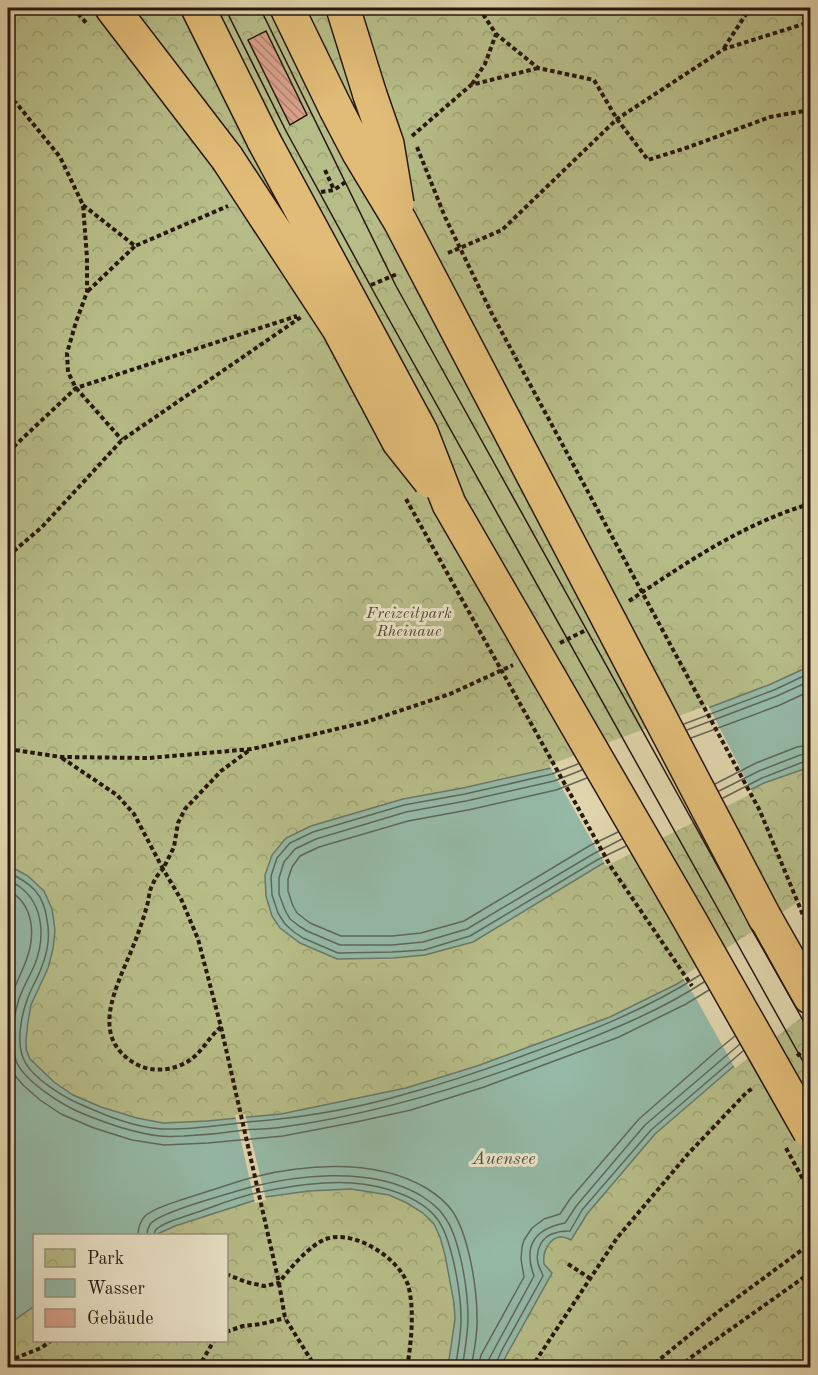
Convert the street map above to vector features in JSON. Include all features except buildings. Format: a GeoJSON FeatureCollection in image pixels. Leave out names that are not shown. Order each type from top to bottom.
{"type":"FeatureCollection","features":[{"type":"Feature","properties":{"kind":"highway"},"geometry":{"type":"LineString","coordinates":[[112,8],[227,158],[339,329],[399,442],[449,504]]}},
{"type":"Feature","properties":{"kind":"highway"},"geometry":{"type":"LineString","coordinates":[[198,8],[264,141],[421,432],[449,504],[688,917],[796,1136]]}},
{"type":"Feature","properties":{"kind":"highway"},"geometry":{"type":"LineString","coordinates":[[287,8],[359,153],[400,221],[765,918],[810,997]]}},
{"type":"Feature","properties":{"kind":"highway"},"geometry":{"type":"LineString","coordinates":[[343,8],[387,144],[400,221]]}},
{"type":"Feature","properties":{"kind":"path"},"geometry":{"type":"LineString","coordinates":[[479,8],[496,34],[538,68]]}},
{"type":"Feature","properties":{"kind":"path"},"geometry":{"type":"LineString","coordinates":[[736,8],[746,15]]}},
{"type":"Feature","properties":{"kind":"path"},"geometry":{"type":"LineString","coordinates":[[724,49],[750,8]]}},
{"type":"Feature","properties":{"kind":"path"},"geometry":{"type":"LineString","coordinates":[[617,119],[724,49],[810,22],[797,8]]}},
{"type":"Feature","properties":{"kind":"path"},"geometry":{"type":"LineString","coordinates":[[424,126],[471,85],[485,64],[496,34]]}},
{"type":"Feature","properties":{"kind":"path"},"geometry":{"type":"LineString","coordinates":[[471,85],[538,68],[594,80],[617,119],[648,160],[770,117],[810,110]]}},
{"type":"Feature","properties":{"kind":"path"},"geometry":{"type":"LineString","coordinates":[[8,95],[60,157],[83,205],[87,292],[67,353],[68,372],[76,388],[122,440]]}},
{"type":"Feature","properties":{"kind":"path"},"geometry":{"type":"LineString","coordinates":[[410,129],[445,218],[491,312],[760,811],[810,932]]}},
{"type":"Feature","properties":{"kind":"path"},"geometry":{"type":"LineString","coordinates":[[325,171],[334,190]]}},
{"type":"Feature","properties":{"kind":"path"},"geometry":{"type":"LineString","coordinates":[[87,292],[135,246]]}},
{"type":"Feature","properties":{"kind":"path"},"geometry":{"type":"LineString","coordinates":[[8,556],[42,527],[122,440],[309,312]]}},
{"type":"Feature","properties":{"kind":"path"},"geometry":{"type":"LineString","coordinates":[[8,452],[76,388]]}},
{"type":"Feature","properties":{"kind":"path"},"geometry":{"type":"LineString","coordinates":[[402,492],[611,867],[699,994]]}},
{"type":"Feature","properties":{"kind":"path"},"geometry":{"type":"LineString","coordinates":[[624,604],[724,540],[787,511],[810,504]]}},
{"type":"Feature","properties":{"kind":"path"},"geometry":{"type":"LineString","coordinates":[[555,645],[586,629]]}},
{"type":"Feature","properties":{"kind":"path"},"geometry":{"type":"LineString","coordinates":[[8,749],[62,757],[148,758],[252,749],[366,722],[450,694],[513,665]]}},
{"type":"Feature","properties":{"kind":"path"},"geometry":{"type":"LineString","coordinates":[[221,1027],[188,1062],[174,1068],[143,1068],[129,1061],[118,1051],[112,1039],[109,1019],[115,990],[143,920],[150,888],[174,847],[178,823],[185,809],[221,771],[252,749]]}},
{"type":"Feature","properties":{"kind":"path"},"geometry":{"type":"LineString","coordinates":[[62,757],[117,795],[134,814],[182,901],[198,939],[221,1027],[269,1236],[285,1318],[316,1368]]}},
{"type":"Feature","properties":{"kind":"path"},"geometry":{"type":"LineString","coordinates":[[792,1059],[810,1046]]}},
{"type":"Feature","properties":{"kind":"path"},"geometry":{"type":"LineString","coordinates":[[531,1368],[617,1239],[688,1154],[754,1087],[758,1098]]}},
{"type":"Feature","properties":{"kind":"path"},"geometry":{"type":"LineString","coordinates":[[796,1136],[810,1192]]}},
{"type":"Feature","properties":{"kind":"path"},"geometry":{"type":"LineString","coordinates":[[228,1275],[264,1286],[279,1283],[287,1271],[326,1238],[352,1238],[372,1247],[388,1258],[399,1270],[407,1284],[411,1304],[410,1351],[407,1368]]}},
{"type":"Feature","properties":{"kind":"path"},"geometry":{"type":"LineString","coordinates":[[648,1368],[719,1311],[810,1244]]}},
{"type":"Feature","properties":{"kind":"path"},"geometry":{"type":"LineString","coordinates":[[568,1264],[591,1279]]}},
{"type":"Feature","properties":{"kind":"path"},"geometry":{"type":"LineString","coordinates":[[680,1368],[690,1358],[810,1273]]}},
{"type":"Feature","properties":{"kind":"path"},"geometry":{"type":"LineString","coordinates":[[228,1331],[285,1318]]}},
{"type":"Feature","properties":{"kind":"path"},"geometry":{"type":"LineString","coordinates":[[8,1361],[50,1342]]}},
{"type":"Feature","properties":{"kind":"path"},"geometry":{"type":"LineString","coordinates":[[198,1368],[214,1342]]}},
{"type":"Feature","properties":{"kind":"green space","name":"Freizeitpark Rheinaue"},"geometry":{"type":"Polygon","coordinates":[[[8,8],[810,8],[810,1367],[8,1367],[8,8]]]}},
{"type":"Feature","properties":{"kind":"water"},"geometry":{"type":"Polygon","coordinates":[[[810,666],[810,767],[764,783],[600,865],[473,942],[425,955],[337,959],[300,943],[280,928],[272,916],[266,896],[265,875],[272,855],[286,838],[311,826],[403,799],[551,768],[771,684],[810,666]]]}},
{"type":"Feature","properties":{"kind":"water","name":"Auensee"},"geometry":{"type":"Polygon","coordinates":[[[8,865],[28,876],[44,891],[52,909],[55,930],[48,968],[31,1005],[26,1040],[26,1049],[30,1059],[54,1082],[73,1095],[101,1107],[163,1123],[281,1114],[406,1088],[477,1066],[610,1017],[677,984],[810,898],[810,1008],[734,1066],[655,1134],[587,1214],[571,1240],[559,1237],[550,1242],[545,1252],[544,1264],[552,1273],[500,1367],[448,1367],[455,1319],[454,1303],[445,1255],[434,1224],[423,1213],[389,1195],[351,1189],[309,1191],[265,1197],[157,1234],[33,1234],[33,1307],[8,1325],[8,865]]]}},
{"type":"Feature","properties":{"kind":"pier"},"geometry":{"type":"Polygon","coordinates":[[[708,705],[753,793],[606,866],[549,765],[708,705]]]}},
{"type":"Feature","properties":{"kind":"pier"},"geometry":{"type":"Polygon","coordinates":[[[801,900],[810,921],[810,1011],[735,1068],[682,977],[801,900]]]}},
{"type":"Feature","properties":{"kind":"pier"},"geometry":{"type":"Polygon","coordinates":[[[245,1114],[266,1200],[255,1203],[235,1115],[245,1114]]]}},
{"type":"Feature","properties":{"kind":"tram line"},"geometry":{"type":"LineString","coordinates":[[225,8],[286,131],[376,296],[810,1074]]}},
{"type":"Feature","properties":{"kind":"tram line"},"geometry":{"type":"LineString","coordinates":[[260,8],[396,286],[810,1033]]}}]}
